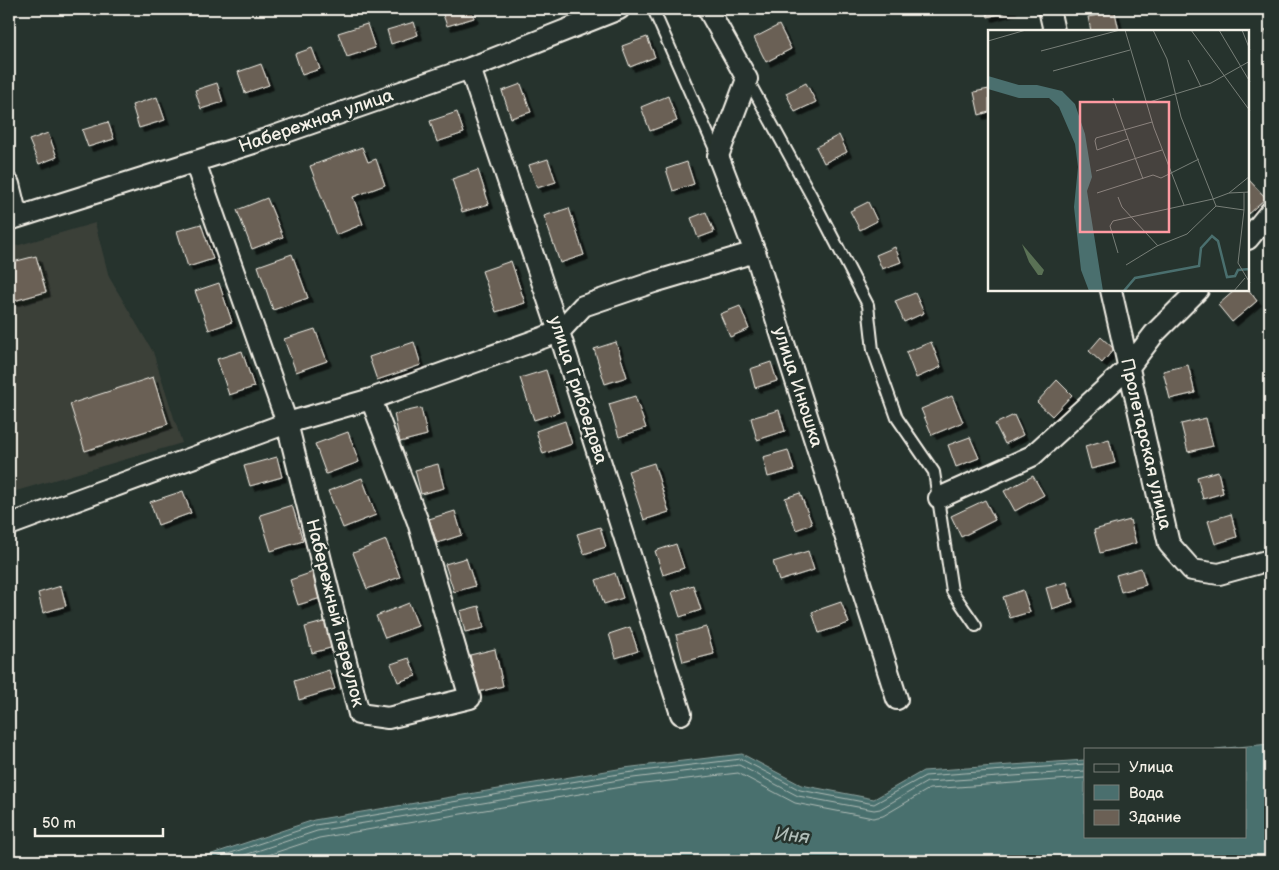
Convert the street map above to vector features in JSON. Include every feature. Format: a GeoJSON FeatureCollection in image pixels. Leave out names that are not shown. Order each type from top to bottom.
{"type":"FeatureCollection","features":[{"type":"Feature","properties":{"kind":"street","name":"Набережная улица"},"geometry":{"type":"LineString","coordinates":[[13,219],[264,140],[470,68],[619,9]]}},
{"type":"Feature","properties":{"kind":"street"},"geometry":{"type":"LineString","coordinates":[[708,9],[748,79],[718,156]]}},
{"type":"Feature","properties":{"kind":"street"},"geometry":{"type":"LineString","coordinates":[[1049,9],[1054,30]]}},
{"type":"Feature","properties":{"kind":"street","name":"улица Грибоедова"},"geometry":{"type":"LineString","coordinates":[[470,68],[559,332],[681,714]]}},
{"type":"Feature","properties":{"kind":"street","name":"улица Инюшка"},"geometry":{"type":"LineString","coordinates":[[718,156],[756,252],[897,699]]}},
{"type":"Feature","properties":{"kind":"street","name":"Набережный переулок"},"geometry":{"type":"LineString","coordinates":[[195,162],[287,423],[359,714],[388,718],[470,698],[418,522],[370,399]]}},
{"type":"Feature","properties":{"kind":"street"},"geometry":{"type":"LineString","coordinates":[[9,184],[13,219]]}},
{"type":"Feature","properties":{"kind":"street"},"geometry":{"type":"LineString","coordinates":[[1249,239],[1270,212]]}},
{"type":"Feature","properties":{"kind":"street"},"geometry":{"type":"LineString","coordinates":[[9,525],[287,423],[370,399],[559,332],[583,306],[654,282],[756,252]]}},
{"type":"Feature","properties":{"kind":"street","name":"Пролетарская улица"},"geometry":{"type":"LineString","coordinates":[[1111,291],[1169,544],[1192,570],[1219,574],[1270,560]]}},
{"type":"Feature","properties":{"kind":"street"},"geometry":{"type":"LineString","coordinates":[[938,498],[1032,456],[1128,368],[1154,334],[1197,291]]}},
{"type":"Feature","properties":{"kind":"lane"},"geometry":{"type":"LineString","coordinates":[[652,9],[718,156]]}},
{"type":"Feature","properties":{"kind":"lane"},"geometry":{"type":"LineString","coordinates":[[748,79],[868,305],[873,350],[897,418],[934,472],[952,591],[976,626]]}},
{"type":"Feature","properties":{"kind":"shaded area"},"geometry":{"type":"Polygon","coordinates":[[[95,223],[109,277],[153,352],[182,443],[9,493],[9,248],[95,223]]]}},
{"type":"Feature","properties":{"kind":"water","name":"Иня"},"geometry":{"type":"Polygon","coordinates":[[[1270,744],[1270,861],[191,861],[314,820],[624,768],[742,754],[801,785],[874,799],[923,771],[1084,760],[1084,838],[1246,838],[1246,748],[1226,748],[1270,744]]]}},
{"type":"Feature","properties":{"kind":"building"},"geometry":{"type":"Polygon","coordinates":[[[441,9],[471,9],[474,18],[447,26],[441,9]]]}},
{"type":"Feature","properties":{"kind":"building"},"geometry":{"type":"Polygon","coordinates":[[[986,9],[1012,9],[1013,10],[988,17],[986,9]]]}},
{"type":"Feature","properties":{"kind":"building"},"geometry":{"type":"Polygon","coordinates":[[[1115,12],[1119,30],[1091,30],[1088,17],[1115,12]]]}},
{"type":"Feature","properties":{"kind":"building"},"geometry":{"type":"Polygon","coordinates":[[[414,22],[418,35],[391,44],[387,30],[414,22]]]}},
{"type":"Feature","properties":{"kind":"building"},"geometry":{"type":"Polygon","coordinates":[[[367,24],[375,48],[347,57],[338,33],[367,24]]]}},
{"type":"Feature","properties":{"kind":"building"},"geometry":{"type":"Polygon","coordinates":[[[779,25],[791,49],[766,62],[754,38],[779,25]]]}},
{"type":"Feature","properties":{"kind":"building"},"geometry":{"type":"Polygon","coordinates":[[[1270,28],[1270,43],[1265,30],[1270,28]]]}},
{"type":"Feature","properties":{"kind":"building"},"geometry":{"type":"Polygon","coordinates":[[[647,37],[655,57],[630,67],[622,46],[647,37]]]}},
{"type":"Feature","properties":{"kind":"building"},"geometry":{"type":"Polygon","coordinates":[[[312,48],[320,69],[302,75],[295,54],[312,48]]]}},
{"type":"Feature","properties":{"kind":"building"},"geometry":{"type":"Polygon","coordinates":[[[261,64],[269,85],[245,93],[238,72],[261,64]]]}},
{"type":"Feature","properties":{"kind":"building"},"geometry":{"type":"Polygon","coordinates":[[[217,83],[223,102],[201,109],[195,90],[217,83]]]}},
{"type":"Feature","properties":{"kind":"building"},"geometry":{"type":"Polygon","coordinates":[[[806,83],[816,102],[795,112],[786,93],[806,83]]]}},
{"type":"Feature","properties":{"kind":"building"},"geometry":{"type":"Polygon","coordinates":[[[521,84],[531,112],[511,118],[502,91],[521,84]]]}},
{"type":"Feature","properties":{"kind":"building"},"geometry":{"type":"Polygon","coordinates":[[[988,89],[988,112],[979,115],[974,92],[988,89]]]}},
{"type":"Feature","properties":{"kind":"building"},"geometry":{"type":"Polygon","coordinates":[[[668,96],[677,121],[650,131],[641,107],[668,96]]]}},
{"type":"Feature","properties":{"kind":"building"},"geometry":{"type":"Polygon","coordinates":[[[157,97],[165,120],[139,128],[132,105],[157,97]]]}},
{"type":"Feature","properties":{"kind":"building"},"geometry":{"type":"Polygon","coordinates":[[[457,112],[464,133],[437,142],[430,121],[457,112]]]}},
{"type":"Feature","properties":{"kind":"building"},"geometry":{"type":"Polygon","coordinates":[[[108,122],[114,139],[88,147],[82,130],[108,122]]]}},
{"type":"Feature","properties":{"kind":"building"},"geometry":{"type":"Polygon","coordinates":[[[48,133],[57,157],[39,164],[29,140],[48,133]]]}},
{"type":"Feature","properties":{"kind":"building"},"geometry":{"type":"Polygon","coordinates":[[[839,135],[847,152],[824,163],[816,147],[839,135]]]}},
{"type":"Feature","properties":{"kind":"building"},"geometry":{"type":"Polygon","coordinates":[[[362,147],[368,162],[376,159],[385,185],[353,197],[363,224],[336,235],[310,166],[362,147]]]}},
{"type":"Feature","properties":{"kind":"building"},"geometry":{"type":"Polygon","coordinates":[[[548,159],[556,182],[537,188],[529,165],[548,159]]]}},
{"type":"Feature","properties":{"kind":"building"},"geometry":{"type":"Polygon","coordinates":[[[687,162],[694,184],[673,191],[666,169],[687,162]]]}},
{"type":"Feature","properties":{"kind":"building"},"geometry":{"type":"Polygon","coordinates":[[[478,170],[489,204],[462,212],[452,179],[478,170]]]}},
{"type":"Feature","properties":{"kind":"building"},"geometry":{"type":"Polygon","coordinates":[[[1249,180],[1266,198],[1249,213],[1249,180]]]}},
{"type":"Feature","properties":{"kind":"building"},"geometry":{"type":"Polygon","coordinates":[[[267,198],[283,237],[252,249],[237,210],[267,198]]]}},
{"type":"Feature","properties":{"kind":"building"},"geometry":{"type":"Polygon","coordinates":[[[868,202],[877,221],[860,230],[850,211],[868,202]]]}},
{"type":"Feature","properties":{"kind":"building"},"geometry":{"type":"Polygon","coordinates":[[[569,208],[584,255],[560,263],[544,216],[569,208]]]}},
{"type":"Feature","properties":{"kind":"building"},"geometry":{"type":"Polygon","coordinates":[[[706,212],[714,232],[698,238],[691,218],[706,212]]]}},
{"type":"Feature","properties":{"kind":"building"},"geometry":{"type":"Polygon","coordinates":[[[201,224],[213,259],[188,267],[177,231],[201,224]]]}},
{"type":"Feature","properties":{"kind":"building"},"geometry":{"type":"Polygon","coordinates":[[[895,247],[901,262],[882,269],[876,255],[895,247]]]}},
{"type":"Feature","properties":{"kind":"building"},"geometry":{"type":"Polygon","coordinates":[[[292,254],[308,298],[273,310],[258,266],[292,254]]]}},
{"type":"Feature","properties":{"kind":"building"},"geometry":{"type":"Polygon","coordinates":[[[36,256],[46,292],[10,302],[11,306],[9,307],[9,263],[36,256]]]}},
{"type":"Feature","properties":{"kind":"building"},"geometry":{"type":"Polygon","coordinates":[[[511,261],[525,303],[496,312],[482,271],[511,261]]]}},
{"type":"Feature","properties":{"kind":"building"},"geometry":{"type":"Polygon","coordinates":[[[219,283],[232,322],[209,330],[195,291],[219,283]]]}},
{"type":"Feature","properties":{"kind":"building"},"geometry":{"type":"Polygon","coordinates":[[[1249,290],[1257,301],[1232,322],[1218,305],[1234,291],[1249,290]]]}},
{"type":"Feature","properties":{"kind":"building"},"geometry":{"type":"Polygon","coordinates":[[[915,293],[924,313],[904,322],[895,301],[915,293]]]}},
{"type":"Feature","properties":{"kind":"building"},"geometry":{"type":"Polygon","coordinates":[[[740,306],[749,329],[730,337],[720,314],[740,306]]]}},
{"type":"Feature","properties":{"kind":"building"},"geometry":{"type":"Polygon","coordinates":[[[315,329],[327,361],[296,372],[284,339],[315,329]]]}},
{"type":"Feature","properties":{"kind":"building"},"geometry":{"type":"Polygon","coordinates":[[[1101,337],[1114,349],[1102,363],[1089,351],[1101,337]]]}},
{"type":"Feature","properties":{"kind":"building"},"geometry":{"type":"Polygon","coordinates":[[[414,342],[421,365],[377,380],[369,357],[414,342]]]}},
{"type":"Feature","properties":{"kind":"building"},"geometry":{"type":"Polygon","coordinates":[[[616,342],[627,377],[605,384],[594,349],[616,342]]]}},
{"type":"Feature","properties":{"kind":"building"},"geometry":{"type":"Polygon","coordinates":[[[931,342],[941,367],[916,378],[906,352],[931,342]]]}},
{"type":"Feature","properties":{"kind":"building"},"geometry":{"type":"Polygon","coordinates":[[[242,351],[254,387],[229,395],[217,359],[242,351]]]}},
{"type":"Feature","properties":{"kind":"building"},"geometry":{"type":"Polygon","coordinates":[[[771,362],[777,381],[755,388],[750,369],[771,362]]]}},
{"type":"Feature","properties":{"kind":"building"},"geometry":{"type":"Polygon","coordinates":[[[1188,365],[1195,393],[1170,399],[1163,371],[1188,365]]]}},
{"type":"Feature","properties":{"kind":"building"},"geometry":{"type":"Polygon","coordinates":[[[546,370],[559,412],[534,420],[520,378],[546,370]]]}},
{"type":"Feature","properties":{"kind":"building"},"geometry":{"type":"Polygon","coordinates":[[[153,377],[168,424],[85,451],[70,404],[153,377]]]}},
{"type":"Feature","properties":{"kind":"building"},"geometry":{"type":"Polygon","coordinates":[[[1057,380],[1072,395],[1052,416],[1037,402],[1057,380]]]}},
{"type":"Feature","properties":{"kind":"building"},"geometry":{"type":"Polygon","coordinates":[[[635,396],[646,428],[619,437],[609,404],[635,396]]]}},
{"type":"Feature","properties":{"kind":"building"},"geometry":{"type":"Polygon","coordinates":[[[952,396],[963,422],[932,435],[921,409],[952,396]]]}},
{"type":"Feature","properties":{"kind":"building"},"geometry":{"type":"Polygon","coordinates":[[[421,408],[427,435],[400,442],[394,414],[421,408]]]}},
{"type":"Feature","properties":{"kind":"building"},"geometry":{"type":"Polygon","coordinates":[[[779,410],[785,431],[757,440],[751,418],[779,410]]]}},
{"type":"Feature","properties":{"kind":"building"},"geometry":{"type":"Polygon","coordinates":[[[1014,415],[1023,435],[1005,444],[995,424],[1014,415]]]}},
{"type":"Feature","properties":{"kind":"building"},"geometry":{"type":"Polygon","coordinates":[[[1206,418],[1213,446],[1188,452],[1181,424],[1206,418]]]}},
{"type":"Feature","properties":{"kind":"building"},"geometry":{"type":"Polygon","coordinates":[[[565,421],[572,444],[543,454],[536,431],[565,421]]]}},
{"type":"Feature","properties":{"kind":"building"},"geometry":{"type":"Polygon","coordinates":[[[348,432],[359,462],[326,474],[315,444],[348,432]]]}},
{"type":"Feature","properties":{"kind":"building"},"geometry":{"type":"Polygon","coordinates":[[[970,437],[979,458],[956,467],[948,445],[970,437]]]}},
{"type":"Feature","properties":{"kind":"building"},"geometry":{"type":"Polygon","coordinates":[[[1109,439],[1115,463],[1091,469],[1085,446],[1109,439]]]}},
{"type":"Feature","properties":{"kind":"building"},"geometry":{"type":"Polygon","coordinates":[[[788,450],[794,470],[768,477],[763,457],[788,450]]]}},
{"type":"Feature","properties":{"kind":"building"},"geometry":{"type":"Polygon","coordinates":[[[277,457],[282,477],[250,486],[244,466],[277,457]]]}},
{"type":"Feature","properties":{"kind":"building"},"geometry":{"type":"Polygon","coordinates":[[[654,463],[669,512],[644,520],[628,471],[654,463]]]}},
{"type":"Feature","properties":{"kind":"building"},"geometry":{"type":"Polygon","coordinates":[[[438,464],[444,488],[421,494],[415,470],[438,464]]]}},
{"type":"Feature","properties":{"kind":"building"},"geometry":{"type":"Polygon","coordinates":[[[1218,471],[1223,493],[1203,499],[1197,477],[1218,471]]]}},
{"type":"Feature","properties":{"kind":"building"},"geometry":{"type":"Polygon","coordinates":[[[1033,476],[1044,495],[1015,511],[1004,491],[1033,476]]]}},
{"type":"Feature","properties":{"kind":"building"},"geometry":{"type":"Polygon","coordinates":[[[362,478],[376,515],[343,528],[328,491],[362,478]]]}},
{"type":"Feature","properties":{"kind":"building"},"geometry":{"type":"Polygon","coordinates":[[[183,491],[191,513],[158,525],[150,502],[183,491]]]}},
{"type":"Feature","properties":{"kind":"building"},"geometry":{"type":"Polygon","coordinates":[[[800,493],[812,524],[796,530],[785,498],[800,493]]]}},
{"type":"Feature","properties":{"kind":"building"},"geometry":{"type":"Polygon","coordinates":[[[985,500],[995,520],[961,537],[951,516],[985,500]]]}},
{"type":"Feature","properties":{"kind":"building"},"geometry":{"type":"Polygon","coordinates":[[[292,505],[303,541],[271,551],[260,515],[292,505]]]}},
{"type":"Feature","properties":{"kind":"building"},"geometry":{"type":"Polygon","coordinates":[[[455,511],[462,535],[437,543],[429,519],[455,511]]]}},
{"type":"Feature","properties":{"kind":"building"},"geometry":{"type":"Polygon","coordinates":[[[1231,514],[1237,537],[1215,544],[1208,521],[1231,514]]]}},
{"type":"Feature","properties":{"kind":"building"},"geometry":{"type":"Polygon","coordinates":[[[1130,520],[1136,543],[1100,553],[1094,530],[1130,520]]]}},
{"type":"Feature","properties":{"kind":"building"},"geometry":{"type":"Polygon","coordinates":[[[600,527],[606,547],[584,554],[577,534],[600,527]]]}},
{"type":"Feature","properties":{"kind":"building"},"geometry":{"type":"Polygon","coordinates":[[[386,540],[400,577],[367,589],[353,553],[386,540]]]}},
{"type":"Feature","properties":{"kind":"building"},"geometry":{"type":"Polygon","coordinates":[[[676,544],[684,568],[663,575],[655,551],[676,544]]]}},
{"type":"Feature","properties":{"kind":"building"},"geometry":{"type":"Polygon","coordinates":[[[808,551],[814,570],[779,581],[773,562],[808,551]]]}},
{"type":"Feature","properties":{"kind":"building"},"geometry":{"type":"Polygon","coordinates":[[[466,558],[475,586],[454,592],[445,564],[466,558]]]}},
{"type":"Feature","properties":{"kind":"building"},"geometry":{"type":"Polygon","coordinates":[[[1141,568],[1146,585],[1121,592],[1116,575],[1141,568]]]}},
{"type":"Feature","properties":{"kind":"building"},"geometry":{"type":"Polygon","coordinates":[[[313,572],[321,598],[298,605],[290,580],[313,572]]]}},
{"type":"Feature","properties":{"kind":"building"},"geometry":{"type":"Polygon","coordinates":[[[615,573],[623,598],[604,604],[596,580],[615,573]]]}},
{"type":"Feature","properties":{"kind":"building"},"geometry":{"type":"Polygon","coordinates":[[[1067,582],[1073,602],[1052,609],[1046,588],[1067,582]]]}},
{"type":"Feature","properties":{"kind":"building"},"geometry":{"type":"Polygon","coordinates":[[[693,585],[701,610],[680,617],[672,592],[693,585]]]}},
{"type":"Feature","properties":{"kind":"building"},"geometry":{"type":"Polygon","coordinates":[[[61,586],[66,606],[43,613],[38,593],[61,586]]]}},
{"type":"Feature","properties":{"kind":"building"},"geometry":{"type":"Polygon","coordinates":[[[1023,590],[1030,612],[1010,618],[1003,597],[1023,590]]]}},
{"type":"Feature","properties":{"kind":"building"},"geometry":{"type":"Polygon","coordinates":[[[841,602],[849,623],[819,633],[812,612],[841,602]]]}},
{"type":"Feature","properties":{"kind":"building"},"geometry":{"type":"Polygon","coordinates":[[[409,603],[418,626],[385,638],[376,616],[409,603]]]}},
{"type":"Feature","properties":{"kind":"building"},"geometry":{"type":"Polygon","coordinates":[[[479,606],[484,628],[465,632],[460,611],[479,606]]]}},
{"type":"Feature","properties":{"kind":"building"},"geometry":{"type":"Polygon","coordinates":[[[327,621],[334,647],[312,653],[305,627],[327,621]]]}},
{"type":"Feature","properties":{"kind":"building"},"geometry":{"type":"Polygon","coordinates":[[[630,627],[638,651],[616,658],[609,634],[630,627]]]}},
{"type":"Feature","properties":{"kind":"building"},"geometry":{"type":"Polygon","coordinates":[[[706,627],[714,654],[683,662],[676,635],[706,627]]]}},
{"type":"Feature","properties":{"kind":"building"},"geometry":{"type":"Polygon","coordinates":[[[495,649],[503,686],[478,692],[470,655],[495,649]]]}},
{"type":"Feature","properties":{"kind":"building"},"geometry":{"type":"Polygon","coordinates":[[[409,658],[416,676],[398,682],[391,664],[409,658]]]}},
{"type":"Feature","properties":{"kind":"building"},"geometry":{"type":"Polygon","coordinates":[[[329,670],[335,689],[299,700],[294,681],[329,670]]]}}]}
